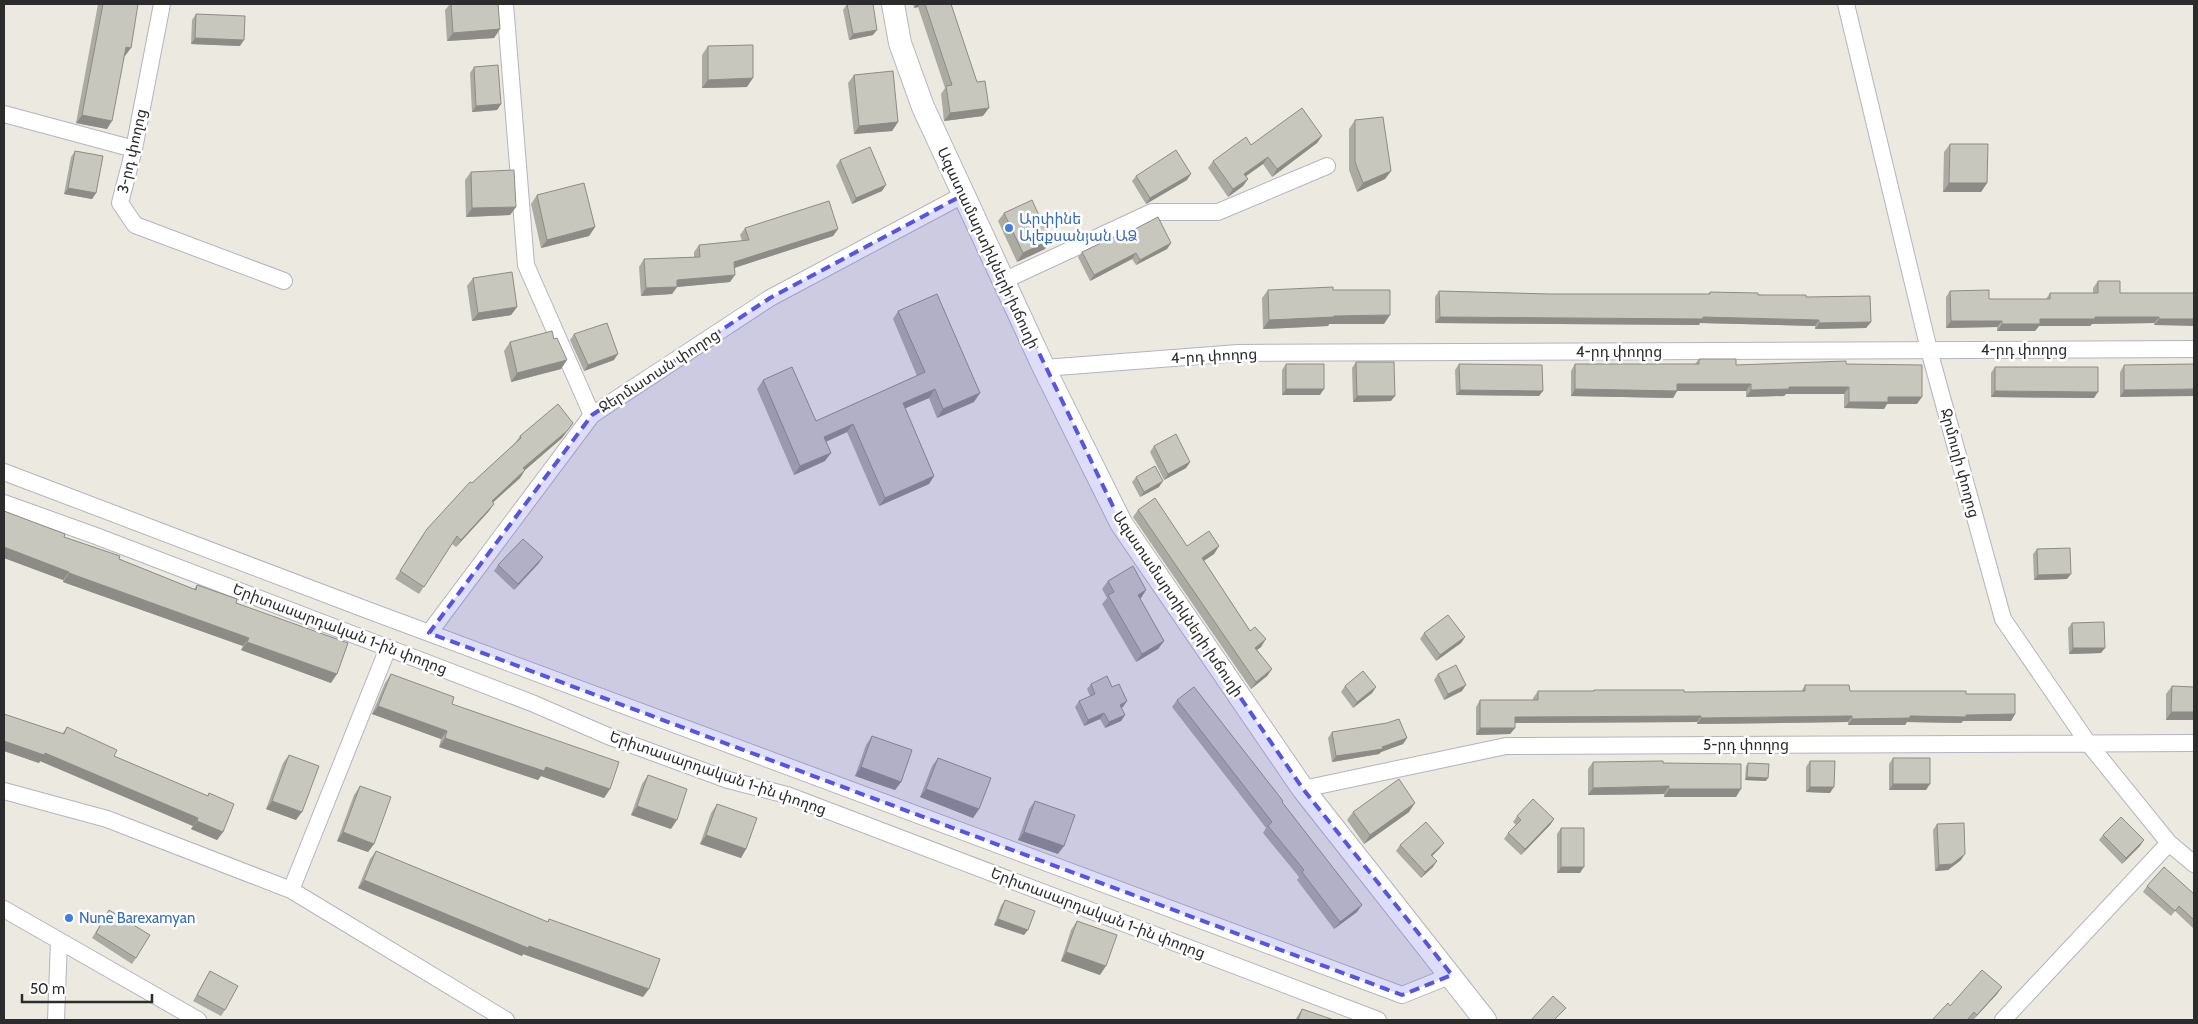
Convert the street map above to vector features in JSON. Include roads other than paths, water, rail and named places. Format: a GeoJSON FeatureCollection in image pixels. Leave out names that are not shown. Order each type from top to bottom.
{"type":"FeatureCollection","features":[{"type":"Feature","properties":{"kind":"main road","name":"Ազատամարտիկների խճուղի"},"geometry":{"type":"LineString","coordinates":[[893,4],[900,43],[924,107],[1044,368],[1121,523],[1303,789],[1486,1020]]}},
{"type":"Feature","properties":{"kind":"street","name":"3-րդ փողոց"},"geometry":{"type":"LineString","coordinates":[[162,4],[134,149],[120,203],[135,225],[284,282]]}},
{"type":"Feature","properties":{"kind":"street"},"geometry":{"type":"LineString","coordinates":[[505,4],[526,265],[592,415]]}},
{"type":"Feature","properties":{"kind":"street","name":"Ջրմուղի փողոց"},"geometry":{"type":"LineString","coordinates":[[1846,4],[1929,350],[2003,619],[2088,743],[2169,843],[2194,864]]}},
{"type":"Feature","properties":{"kind":"street"},"geometry":{"type":"LineString","coordinates":[[4,114],[134,149]]}},
{"type":"Feature","properties":{"kind":"street"},"geometry":{"type":"LineString","coordinates":[[1003,281],[1152,212],[1218,212],[1327,166]]}},
{"type":"Feature","properties":{"kind":"street","name":"Ջերմատան փողոց"},"geometry":{"type":"LineString","coordinates":[[429,633],[592,415],[770,298],[963,195]]}},
{"type":"Feature","properties":{"kind":"street","name":"4-րդ փողոց"},"geometry":{"type":"LineString","coordinates":[[1044,368],[1238,354],[2194,349]]}},
{"type":"Feature","properties":{"kind":"street"},"geometry":{"type":"LineString","coordinates":[[4,472],[429,633],[1402,995],[1452,976]]}},
{"type":"Feature","properties":{"kind":"street","name":"Երիտասարդական 1-ին փողոց"},"geometry":{"type":"LineString","coordinates":[[4,502],[532,703],[608,736],[728,780],[787,795],[1378,1020]]}},
{"type":"Feature","properties":{"kind":"street"},"geometry":{"type":"LineString","coordinates":[[291,890],[388,648]]}},
{"type":"Feature","properties":{"kind":"street","name":"5-րդ փողոց"},"geometry":{"type":"LineString","coordinates":[[1303,789],[1506,746],[2194,743]]}},
{"type":"Feature","properties":{"kind":"street"},"geometry":{"type":"LineString","coordinates":[[4,792],[107,819],[291,890],[506,1020]]}},
{"type":"Feature","properties":{"kind":"street"},"geometry":{"type":"LineString","coordinates":[[2003,1020],[2169,843]]}},
{"type":"Feature","properties":{"kind":"street"},"geometry":{"type":"LineString","coordinates":[[4,909],[198,1020]]}},
{"type":"Feature","properties":{"kind":"street"},"geometry":{"type":"LineString","coordinates":[[56,1020],[59,941]]}},
{"type":"Feature","properties":{"kind":"place","name":"Արփինե Ալեքսանյան ԱՁ"},"geometry":{"type":"Point","coordinates":[1009,228]}},
{"type":"Feature","properties":{"kind":"place","name":"Nune Barexamyan"},"geometry":{"type":"Point","coordinates":[69,918]}}]}
